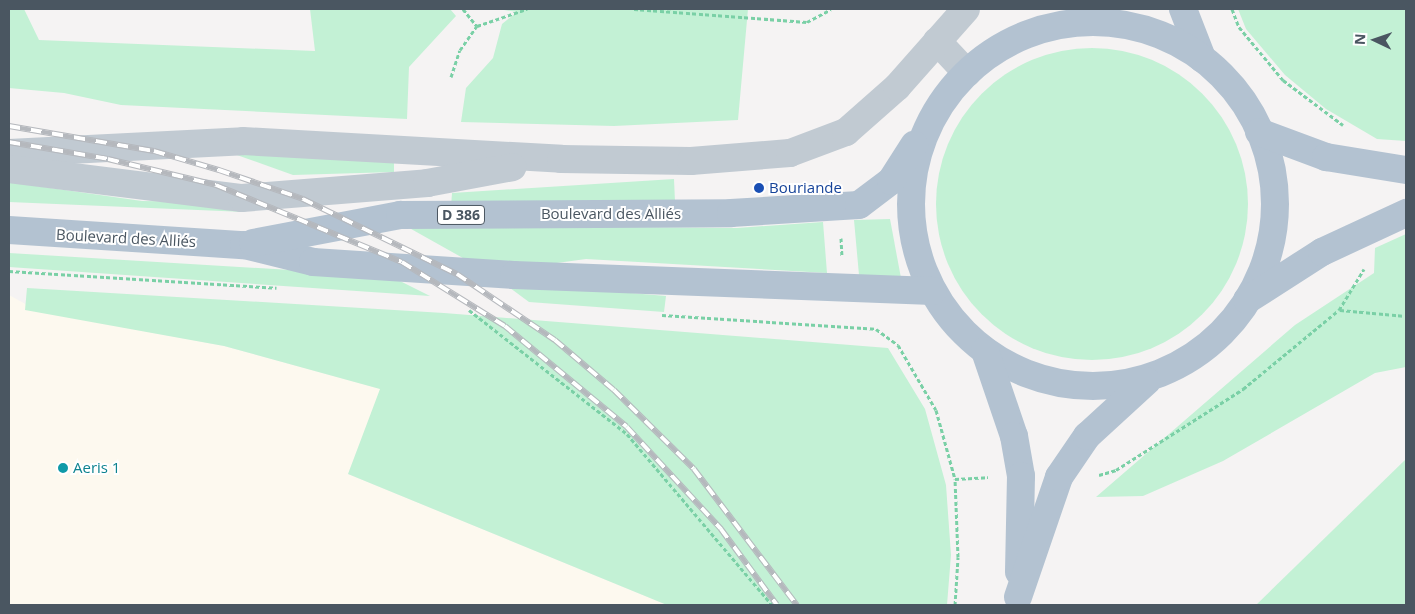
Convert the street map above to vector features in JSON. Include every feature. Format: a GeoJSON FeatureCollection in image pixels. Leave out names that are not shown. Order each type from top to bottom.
{"type":"FeatureCollection","features":[{"type":"Feature","properties":{"kind":"main road"},"geometry":{"type":"LineString","coordinates":[[1183,9],[1202,58]]}},
{"type":"Feature","properties":{"kind":"main road"},"geometry":{"type":"LineString","coordinates":[[1018,601],[1059,476],[1093,429],[1154,376],[1206,346],[1247,300],[1263,269],[1275,200],[1260,132],[1225,79],[1202,58],[1176,42],[1124,25],[1085,22],[1061,17],[998,48],[967,73],[935,113],[920,147],[912,183],[911,220],[918,256],[933,291],[964,334],[985,351],[1038,378],[1066,384],[1115,385],[1154,376]]}},
{"type":"Feature","properties":{"kind":"main road","name":"Boulevard des Alliés"},"geometry":{"type":"LineString","coordinates":[[244,245],[400,215],[731,213],[859,205],[891,181],[935,113]]}},
{"type":"Feature","properties":{"kind":"main road"},"geometry":{"type":"LineString","coordinates":[[1260,132],[1326,157],[1406,170]]}},
{"type":"Feature","properties":{"kind":"main road"},"geometry":{"type":"LineString","coordinates":[[1247,300],[1322,252],[1406,213]]}},
{"type":"Feature","properties":{"kind":"main road","name":"Boulevard des Alliés"},"geometry":{"type":"LineString","coordinates":[[9,230],[244,245],[313,262],[438,270],[933,291]]}},
{"type":"Feature","properties":{"kind":"main road"},"geometry":{"type":"LineString","coordinates":[[985,351],[1014,436],[1020,476],[1018,601]]}},
{"type":"Feature","properties":{"kind":"lane"},"geometry":{"type":"LineString","coordinates":[[9,153],[243,141],[556,159],[690,161],[790,153],[825,143],[846,132],[897,87],[966,9]]}},
{"type":"Feature","properties":{"kind":"lane"},"geometry":{"type":"LineString","coordinates":[[1195,9],[1202,58]]}},
{"type":"Feature","properties":{"kind":"lane"},"geometry":{"type":"LineString","coordinates":[[937,41],[967,73]]}},
{"type":"Feature","properties":{"kind":"lane"},"geometry":{"type":"LineString","coordinates":[[9,169],[242,198],[427,183],[556,159]]}},
{"type":"Feature","properties":{"kind":"path"},"geometry":{"type":"LineString","coordinates":[[463,9],[477,26]]}},
{"type":"Feature","properties":{"kind":"path"},"geometry":{"type":"LineString","coordinates":[[451,77],[460,50],[477,26],[527,9]]}},
{"type":"Feature","properties":{"kind":"path"},"geometry":{"type":"LineString","coordinates":[[634,9],[807,22],[831,9]]}},
{"type":"Feature","properties":{"kind":"path"},"geometry":{"type":"LineString","coordinates":[[469,310],[627,434],[772,605]]}},
{"type":"Feature","properties":{"kind":"path"},"geometry":{"type":"LineString","coordinates":[[1059,476],[1116,470],[1243,389],[1339,310],[1406,316]]}},
{"type":"Feature","properties":{"kind":"path"},"geometry":{"type":"LineString","coordinates":[[839,327],[876,328],[898,346],[936,410],[955,479],[955,605]]}},
{"type":"Feature","properties":{"kind":"path"},"geometry":{"type":"LineString","coordinates":[[955,479],[1020,476]]}},
{"type":"Feature","properties":{"kind":"shaded area"},"geometry":{"type":"Polygon","coordinates":[[[9,295],[38,311],[224,346],[381,389],[348,474],[667,605],[9,605],[9,295]]]}},
{"type":"Feature","properties":{"kind":"green space"},"geometry":{"type":"Polygon","coordinates":[[[9,9],[24,9],[39,40],[315,51],[310,9],[450,9],[456,16],[409,67],[407,119],[121,105],[64,93],[9,88],[9,9]]]}},
{"type":"Feature","properties":{"kind":"green space"},"geometry":{"type":"Polygon","coordinates":[[[498,9],[748,9],[738,120],[614,126],[461,122],[466,88],[493,58],[502,24],[517,12],[498,9]]]}},
{"type":"Feature","properties":{"kind":"green space"},"geometry":{"type":"Polygon","coordinates":[[[1238,9],[1406,9],[1406,141],[1377,139],[1326,109],[1285,75],[1246,29],[1238,9]]]}},
{"type":"Feature","properties":{"kind":"green space"},"geometry":{"type":"Polygon","coordinates":[[[1092,48],[1122,51],[1152,60],[1179,74],[1213,105],[1222,117],[1236,144],[1245,174],[1248,204],[1245,234],[1236,264],[1222,291],[1191,325],[1179,334],[1152,348],[1122,357],[1092,360],[1062,357],[1032,348],[1005,334],[971,303],[962,291],[948,264],[939,234],[936,204],[939,174],[948,144],[962,117],[993,83],[1005,74],[1032,60],[1062,51],[1092,48]]]}},
{"type":"Feature","properties":{"kind":"green space"},"geometry":{"type":"Polygon","coordinates":[[[234,154],[394,161],[394,172],[293,175],[234,154]]]}},
{"type":"Feature","properties":{"kind":"green space"},"geometry":{"type":"Polygon","coordinates":[[[674,179],[675,202],[451,207],[452,193],[674,179]]]}},
{"type":"Feature","properties":{"kind":"green space"},"geometry":{"type":"Polygon","coordinates":[[[9,182],[142,201],[220,202],[245,212],[9,202],[9,182]]]}},
{"type":"Feature","properties":{"kind":"green space"},"geometry":{"type":"Polygon","coordinates":[[[890,219],[901,278],[859,275],[854,220],[890,219]]]}},
{"type":"Feature","properties":{"kind":"green space"},"geometry":{"type":"Polygon","coordinates":[[[823,222],[827,273],[586,259],[520,268],[470,262],[404,225],[737,228],[823,222]]]}},
{"type":"Feature","properties":{"kind":"green space"},"geometry":{"type":"Polygon","coordinates":[[[1406,234],[1406,367],[1375,373],[1223,461],[1143,496],[1096,497],[1295,325],[1374,273],[1375,248],[1406,234]]]}},
{"type":"Feature","properties":{"kind":"green space"},"geometry":{"type":"Polygon","coordinates":[[[9,253],[390,276],[430,296],[9,267],[9,253]]]}},
{"type":"Feature","properties":{"kind":"green space"},"geometry":{"type":"Polygon","coordinates":[[[502,282],[666,296],[664,312],[529,302],[502,282]]]}},
{"type":"Feature","properties":{"kind":"green space"},"geometry":{"type":"Polygon","coordinates":[[[27,288],[444,313],[888,348],[925,409],[946,485],[951,555],[947,605],[667,605],[348,474],[380,389],[224,346],[25,310],[27,288]]]}},
{"type":"Feature","properties":{"kind":"green space"},"geometry":{"type":"Polygon","coordinates":[[[1406,459],[1406,605],[1256,605],[1406,459]]]}},
{"type":"Feature","properties":{"kind":"railway"},"geometry":{"type":"LineString","coordinates":[[9,126],[154,151],[219,170],[303,199],[457,274],[555,340],[614,390],[694,469],[797,605]]}},
{"type":"Feature","properties":{"kind":"railway"},"geometry":{"type":"LineString","coordinates":[[9,142],[108,159],[216,185],[402,262],[505,326],[627,427],[721,529],[777,605]]}},
{"type":"Feature","properties":{"kind":"place","name":"Bouriande"},"geometry":{"type":"Point","coordinates":[759,188]}},
{"type":"Feature","properties":{"kind":"place","name":"Aeris 1"},"geometry":{"type":"Point","coordinates":[63,468]}}]}
